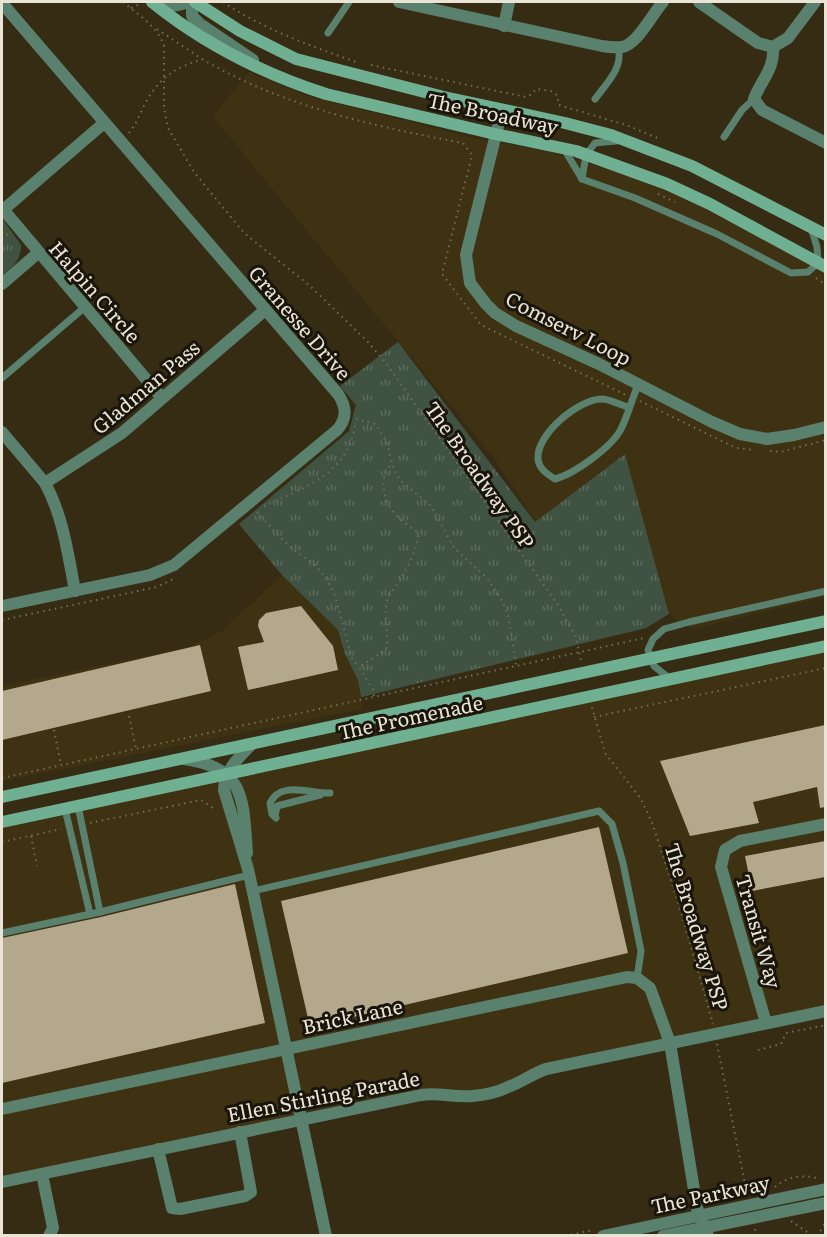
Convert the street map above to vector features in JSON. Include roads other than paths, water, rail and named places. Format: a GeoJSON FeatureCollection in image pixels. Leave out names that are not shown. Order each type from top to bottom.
{"type":"FeatureCollection","features":[{"type":"Feature","properties":{"kind":"main road","name":"The Broadway"},"geometry":{"type":"LineString","coordinates":[[154,2],[186,27],[274,75],[326,94],[586,154],[667,184],[710,204],[822,265]]}},
{"type":"Feature","properties":{"kind":"main road","name":"The Broadway"},"geometry":{"type":"LineString","coordinates":[[193,2],[240,31],[296,59],[352,75],[611,135],[692,166],[825,235]]}},
{"type":"Feature","properties":{"kind":"main road","name":"The Promenade"},"geometry":{"type":"LineString","coordinates":[[2,797],[825,621]]}},
{"type":"Feature","properties":{"kind":"main road","name":"The Promenade"},"geometry":{"type":"LineString","coordinates":[[2,822],[825,646]]}},
{"type":"Feature","properties":{"kind":"street"},"geometry":{"type":"LineString","coordinates":[[154,2],[178,6],[187,2]]}},
{"type":"Feature","properties":{"kind":"street"},"geometry":{"type":"LineString","coordinates":[[193,2],[192,16],[274,75]]}},
{"type":"Feature","properties":{"kind":"street"},"geometry":{"type":"LineString","coordinates":[[208,2],[217,16]]}},
{"type":"Feature","properties":{"kind":"street"},"geometry":{"type":"LineString","coordinates":[[399,2],[504,26],[618,48],[632,43],[663,2]]}},
{"type":"Feature","properties":{"kind":"street"},"geometry":{"type":"LineString","coordinates":[[504,26],[509,2]]}},
{"type":"Feature","properties":{"kind":"street"},"geometry":{"type":"LineString","coordinates":[[699,2],[758,43],[773,47],[788,38],[815,2]]}},
{"type":"Feature","properties":{"kind":"street","name":"Granesse Drive"},"geometry":{"type":"LineString","coordinates":[[2,3],[338,394],[345,409],[342,425],[174,565],[150,575],[2,606]]}},
{"type":"Feature","properties":{"kind":"street"},"geometry":{"type":"LineString","coordinates":[[773,47],[771,68],[754,99],[762,110],[825,143]]}},
{"type":"Feature","properties":{"kind":"street","name":"Comserv Loop"},"geometry":{"type":"LineString","coordinates":[[502,110],[466,255],[470,283],[486,304],[505,320],[740,434],[756,437],[782,437],[825,427]]}},
{"type":"Feature","properties":{"kind":"street"},"geometry":{"type":"LineString","coordinates":[[2,209],[104,123]]}},
{"type":"Feature","properties":{"kind":"street","name":"Halpin Circle"},"geometry":{"type":"LineString","coordinates":[[2,209],[162,398]]}},
{"type":"Feature","properties":{"kind":"street"},"geometry":{"type":"LineString","coordinates":[[2,284],[38,254]]}},
{"type":"Feature","properties":{"kind":"street","name":"Gladman Pass"},"geometry":{"type":"LineString","coordinates":[[45,483],[110,442],[265,310]]}},
{"type":"Feature","properties":{"kind":"street"},"geometry":{"type":"LineString","coordinates":[[2,432],[45,483],[61,521],[75,591]]}},
{"type":"Feature","properties":{"kind":"street"},"geometry":{"type":"LineString","coordinates":[[252,744],[240,756],[227,775],[224,790],[249,872],[326,1236]]}},
{"type":"Feature","properties":{"kind":"street"},"geometry":{"type":"LineString","coordinates":[[180,759],[214,766],[227,775],[240,791],[249,872]]}},
{"type":"Feature","properties":{"kind":"street","name":"Transit Way"},"geometry":{"type":"LineString","coordinates":[[766,1023],[721,867],[725,850],[740,841],[825,824]]}},
{"type":"Feature","properties":{"kind":"street","name":"Brick Lane"},"geometry":{"type":"LineString","coordinates":[[2,1109],[627,977],[637,978]]}},
{"type":"Feature","properties":{"kind":"street"},"geometry":{"type":"LineString","coordinates":[[637,978],[647,984],[653,992],[670,1043],[704,1226]]}},
{"type":"Feature","properties":{"kind":"street","name":"Ellen Stirling Parade"},"geometry":{"type":"LineString","coordinates":[[2,1182],[301,1118],[437,1092],[460,1097],[474,1096],[507,1088],[530,1074],[546,1069],[825,1011]]}},
{"type":"Feature","properties":{"kind":"street"},"geometry":{"type":"LineString","coordinates":[[158,1149],[172,1208],[180,1209],[245,1196],[251,1192],[240,1132]]}},
{"type":"Feature","properties":{"kind":"street"},"geometry":{"type":"LineString","coordinates":[[42,1174],[53,1228],[49,1236]]}},
{"type":"Feature","properties":{"kind":"street","name":"The Parkway"},"geometry":{"type":"LineString","coordinates":[[603,1236],[704,1226],[750,1205],[825,1189]]}},
{"type":"Feature","properties":{"kind":"street","name":"The Parkway"},"geometry":{"type":"LineString","coordinates":[[663,1236],[825,1203]]}},
{"type":"Feature","properties":{"kind":"lane"},"geometry":{"type":"LineString","coordinates":[[328,33],[349,2]]}},
{"type":"Feature","properties":{"kind":"lane"},"geometry":{"type":"LineString","coordinates":[[595,99],[619,66],[621,56],[618,48]]}},
{"type":"Feature","properties":{"kind":"lane"},"geometry":{"type":"LineString","coordinates":[[724,137],[742,110],[754,99]]}},
{"type":"Feature","properties":{"kind":"lane"},"geometry":{"type":"LineString","coordinates":[[582,179],[586,154],[595,143],[610,140],[629,142]]}},
{"type":"Feature","properties":{"kind":"lane"},"geometry":{"type":"LineString","coordinates":[[563,147],[582,179],[635,198],[717,234],[791,273],[808,272],[822,265],[810,228]]}},
{"type":"Feature","properties":{"kind":"lane"},"geometry":{"type":"LineString","coordinates":[[2,378],[85,307]]}},
{"type":"Feature","properties":{"kind":"lane"},"geometry":{"type":"LineString","coordinates":[[628,407],[602,399],[588,402],[572,410],[555,425],[542,442],[538,458],[542,470],[555,479],[578,468],[613,440],[621,430],[638,385]]}},
{"type":"Feature","properties":{"kind":"lane"},"geometry":{"type":"LineString","coordinates":[[671,679],[662,674],[650,659],[648,651],[652,639],[664,629],[825,591]]}},
{"type":"Feature","properties":{"kind":"lane"},"geometry":{"type":"LineString","coordinates":[[297,789],[330,792],[277,806],[276,818],[272,814],[270,802],[282,791],[297,789]]}},
{"type":"Feature","properties":{"kind":"lane"},"geometry":{"type":"LineString","coordinates":[[78,806],[100,912]]}},
{"type":"Feature","properties":{"kind":"lane"},"geometry":{"type":"LineString","coordinates":[[65,809],[90,914]]}},
{"type":"Feature","properties":{"kind":"lane"},"geometry":{"type":"LineString","coordinates":[[253,891],[596,811],[603,814],[612,824],[622,863],[641,951],[637,978]]}},
{"type":"Feature","properties":{"kind":"lane"},"geometry":{"type":"LineString","coordinates":[[2,933],[100,912],[249,872]]}}]}
